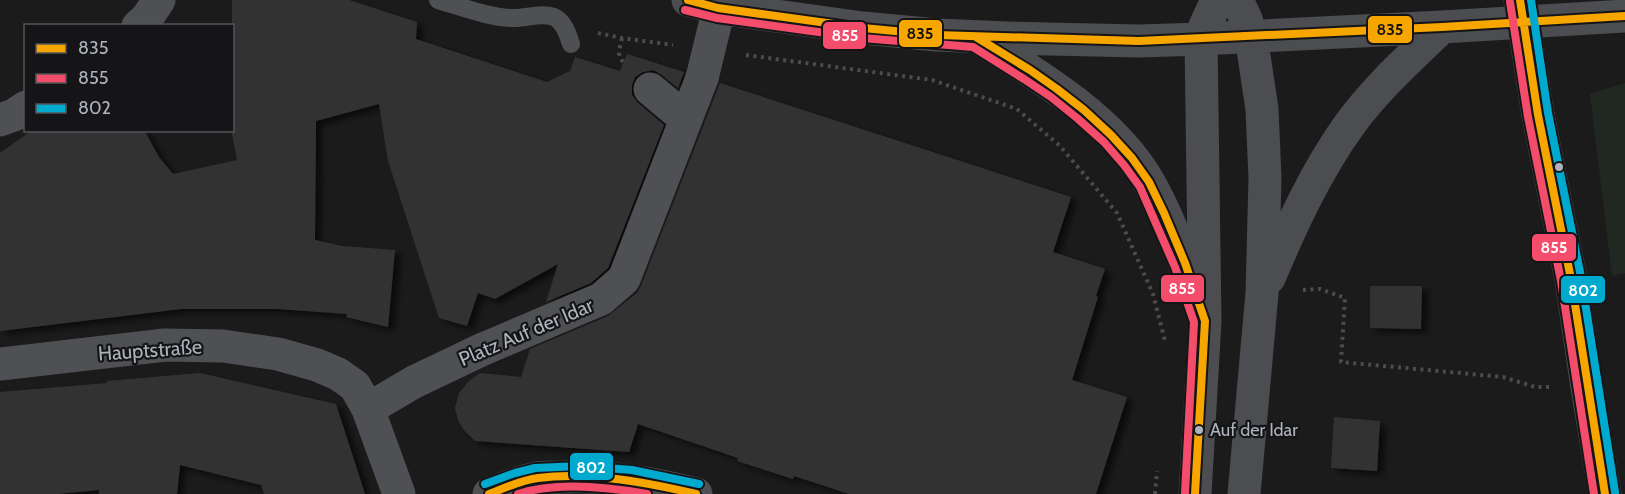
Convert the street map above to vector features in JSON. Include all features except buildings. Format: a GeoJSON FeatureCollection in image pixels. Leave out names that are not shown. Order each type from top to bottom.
{"type":"FeatureCollection","features":[{"type":"Feature","properties":{"kind":"main road"},"geometry":{"type":"LineString","coordinates":[[688,0],[718,8],[862,28],[976,37],[1139,41],[1625,16]]}},
{"type":"Feature","properties":{"kind":"main road"},"geometry":{"type":"LineString","coordinates":[[1195,494],[1205,321],[1202,39],[1205,26],[1217,0]]}},
{"type":"Feature","properties":{"kind":"main road"},"geometry":{"type":"LineString","coordinates":[[1237,0],[1251,36],[1262,109],[1265,178],[1262,293],[1244,494]]}},
{"type":"Feature","properties":{"kind":"main road"},"geometry":{"type":"LineString","coordinates":[[1262,293],[1293,220],[1332,150],[1372,97],[1442,27]]}},
{"type":"Feature","properties":{"kind":"main road"},"geometry":{"type":"LineString","coordinates":[[976,37],[1030,70],[1084,110],[1132,158],[1149,182],[1164,213],[1185,263],[1205,321]]}},
{"type":"Feature","properties":{"kind":"street"},"geometry":{"type":"LineString","coordinates":[[140,24],[159,0]]}},
{"type":"Feature","properties":{"kind":"street","name":"Platz Auf der Idar"},"geometry":{"type":"LineString","coordinates":[[368,409],[414,382],[481,350],[601,299],[624,279],[702,78],[721,0]]}},
{"type":"Feature","properties":{"kind":"street"},"geometry":{"type":"LineString","coordinates":[[1520,0],[1538,115],[1571,279],[1605,494]]}},
{"type":"Feature","properties":{"kind":"street"},"geometry":{"type":"LineString","coordinates":[[650,89],[686,119]]}},
{"type":"Feature","properties":{"kind":"street"},"geometry":{"type":"LineString","coordinates":[[0,120],[24,108]]}},
{"type":"Feature","properties":{"kind":"street","name":"Hauptstraße"},"geometry":{"type":"LineString","coordinates":[[0,364],[165,345],[223,346],[278,354],[317,365],[355,386],[368,409],[399,494]]}},
{"type":"Feature","properties":{"kind":"street"},"geometry":{"type":"LineString","coordinates":[[489,494],[537,478],[579,476],[628,479],[696,494]]}},
{"type":"Feature","properties":{"kind":"lane"},"geometry":{"type":"LineString","coordinates":[[438,0],[494,16],[511,18],[552,16],[562,24],[571,44]]}},
{"type":"Feature","properties":{"kind":"path"},"geometry":{"type":"LineString","coordinates":[[562,24],[622,38],[680,46]]}},
{"type":"Feature","properties":{"kind":"path"},"geometry":{"type":"LineString","coordinates":[[737,54],[932,80],[1017,109],[1060,146],[1117,213],[1153,294],[1168,351]]}},
{"type":"Feature","properties":{"kind":"path"},"geometry":{"type":"LineString","coordinates":[[1262,293],[1320,289],[1345,298],[1341,362],[1503,377],[1535,387],[1587,387]]}},
{"type":"Feature","properties":{"kind":"path"},"geometry":{"type":"LineString","coordinates":[[1155,494],[1157,470]]}},
{"type":"Feature","properties":{"kind":"shaded area"},"geometry":{"type":"Polygon","coordinates":[[[1625,83],[1625,273],[1612,276],[1590,94],[1625,83]]]}},
{"type":"Feature","properties":{"kind":"transit line","name":"835"},"geometry":{"type":"LineString","coordinates":[[688,0],[718,8],[863,28],[937,35],[1139,41],[1625,16]]}},
{"type":"Feature","properties":{"kind":"transit line","name":"835"},"geometry":{"type":"LineString","coordinates":[[1520,0],[1538,115],[1571,279],[1605,494]]}},
{"type":"Feature","properties":{"kind":"transit line","name":"802"},"geometry":{"type":"LineString","coordinates":[[1531,0],[1548,113],[1581,277],[1615,492]]}},
{"type":"Feature","properties":{"kind":"transit line","name":"855"},"geometry":{"type":"LineString","coordinates":[[1510,2],[1528,117],[1561,281],[1594,494]]}},
{"type":"Feature","properties":{"kind":"transit line","name":"855"},"geometry":{"type":"LineString","coordinates":[[685,10],[717,18],[862,38],[973,47],[1051,97],[1104,142],[1140,187],[1175,267],[1194,322],[1185,493]]}},
{"type":"Feature","properties":{"kind":"transit line","name":"835"},"geometry":{"type":"LineString","coordinates":[[976,37],[1057,89],[1111,135],[1132,158],[1149,182],[1164,213],[1185,263],[1205,321],[1195,494]]}},
{"type":"Feature","properties":{"kind":"transit line","name":"802"},"geometry":{"type":"LineString","coordinates":[[485,484],[535,468],[581,466],[632,470],[699,484]]}},
{"type":"Feature","properties":{"kind":"transit line","name":"835"},"geometry":{"type":"LineString","coordinates":[[489,494],[513,484],[557,476],[597,477],[638,482],[696,494]]}},
{"type":"Feature","properties":{"kind":"transit line","name":"855"},"geometry":{"type":"LineString","coordinates":[[518,494],[566,486],[599,487],[647,494]]}},
{"type":"Feature","properties":{"kind":"place","name":"Auf der Idar"},"geometry":{"type":"Point","coordinates":[1199,430]}}]}
